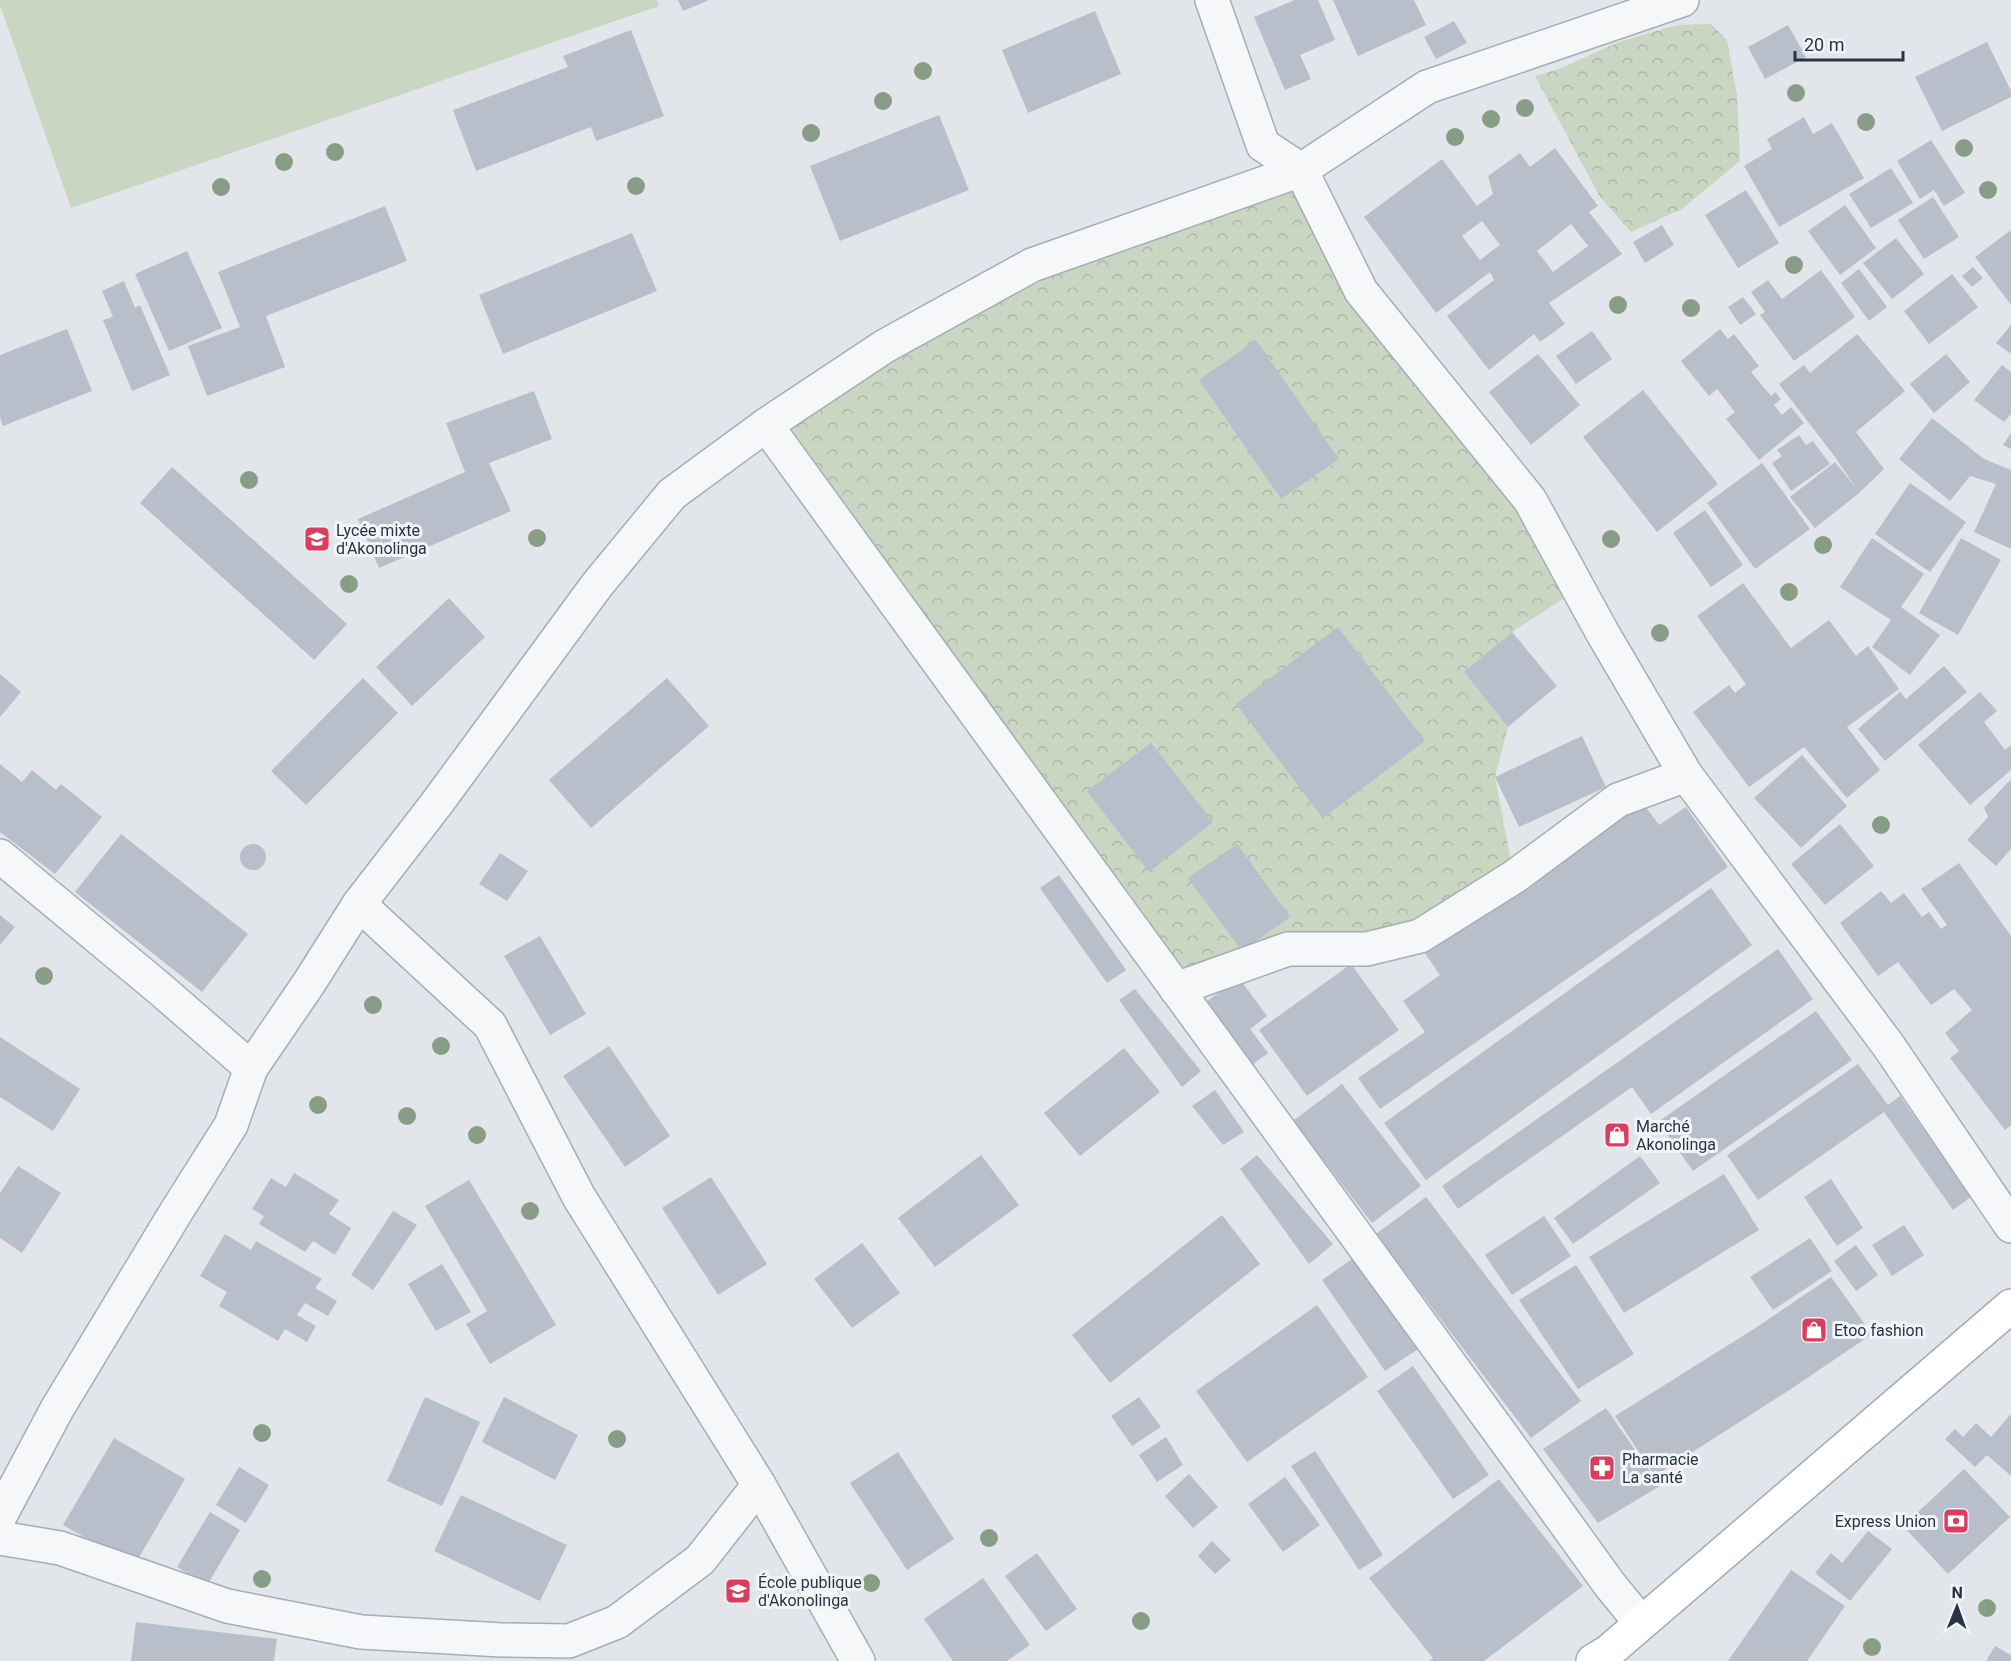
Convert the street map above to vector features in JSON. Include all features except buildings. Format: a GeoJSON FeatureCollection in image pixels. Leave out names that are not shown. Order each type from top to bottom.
{"type":"FeatureCollection","features":[{"type":"Feature","properties":{"kind":"main road"},"geometry":{"type":"LineString","coordinates":[[1605,1659],[1641,1623],[2011,1306]]}},
{"type":"Feature","properties":{"kind":"street"},"geometry":{"type":"LineString","coordinates":[[1212,0],[1263,145],[1301,170],[1361,291],[1530,500],[1602,632],[1686,776],[1888,1045],[2011,1226]]}},
{"type":"Feature","properties":{"kind":"street"},"geometry":{"type":"LineString","coordinates":[[0,1516],[63,1399],[231,1125],[251,1068],[359,904],[437,803],[597,585],[672,494],[766,425],[885,346],[1032,265],[1301,170],[1427,87],[1682,0]]}},
{"type":"Feature","properties":{"kind":"street"},"geometry":{"type":"LineString","coordinates":[[766,425],[1423,1324],[1610,1585],[1641,1623]]}},
{"type":"Feature","properties":{"kind":"street"},"geometry":{"type":"LineString","coordinates":[[1176,989],[1288,949],[1367,949],[1420,936],[1514,877],[1618,800],[1686,776]]}},
{"type":"Feature","properties":{"kind":"street"},"geometry":{"type":"LineString","coordinates":[[0,856],[251,1068]]}},
{"type":"Feature","properties":{"kind":"street"},"geometry":{"type":"LineString","coordinates":[[359,904],[490,1025],[579,1197],[759,1485],[858,1661]]}},
{"type":"Feature","properties":{"kind":"street"},"geometry":{"type":"LineString","coordinates":[[0,1538],[60,1548],[226,1606],[361,1632],[502,1640],[569,1641],[617,1622],[700,1560],[759,1485]]}},
{"type":"Feature","properties":{"kind":"green space"},"geometry":{"type":"Polygon","coordinates":[[[0,0],[657,0],[659,6],[71,208],[0,0]]]}},
{"type":"Feature","properties":{"kind":"green space"},"geometry":{"type":"Polygon","coordinates":[[[1711,24],[1727,40],[1737,95],[1740,161],[1682,209],[1631,232],[1600,197],[1535,76],[1561,68],[1619,42],[1677,25],[1711,24]]]}},
{"type":"Feature","properties":{"kind":"green space"},"geometry":{"type":"Polygon","coordinates":[[[1301,170],[1361,291],[1578,589],[1512,632],[1464,672],[1508,727],[1495,777],[1514,877],[1420,936],[1176,989],[766,425],[1032,265],[1301,170]]]}},
{"type":"Feature","properties":{"kind":"place","name":"Lycée mixte d'Akonolinga"},"geometry":{"type":"Point","coordinates":[317,539]}},
{"type":"Feature","properties":{"kind":"place","name":"Marché Akonolinga"},"geometry":{"type":"Point","coordinates":[1617,1135]}},
{"type":"Feature","properties":{"kind":"place","name":"Etoo fashion"},"geometry":{"type":"Point","coordinates":[1814,1330]}},
{"type":"Feature","properties":{"kind":"place","name":"Pharmacie La santé"},"geometry":{"type":"Point","coordinates":[1602,1468]}},
{"type":"Feature","properties":{"kind":"place","name":"Express Union"},"geometry":{"type":"Point","coordinates":[1956,1521]}},
{"type":"Feature","properties":{"kind":"place","name":"École publique d'Akonolinga"},"geometry":{"type":"Point","coordinates":[738,1591]}}]}
